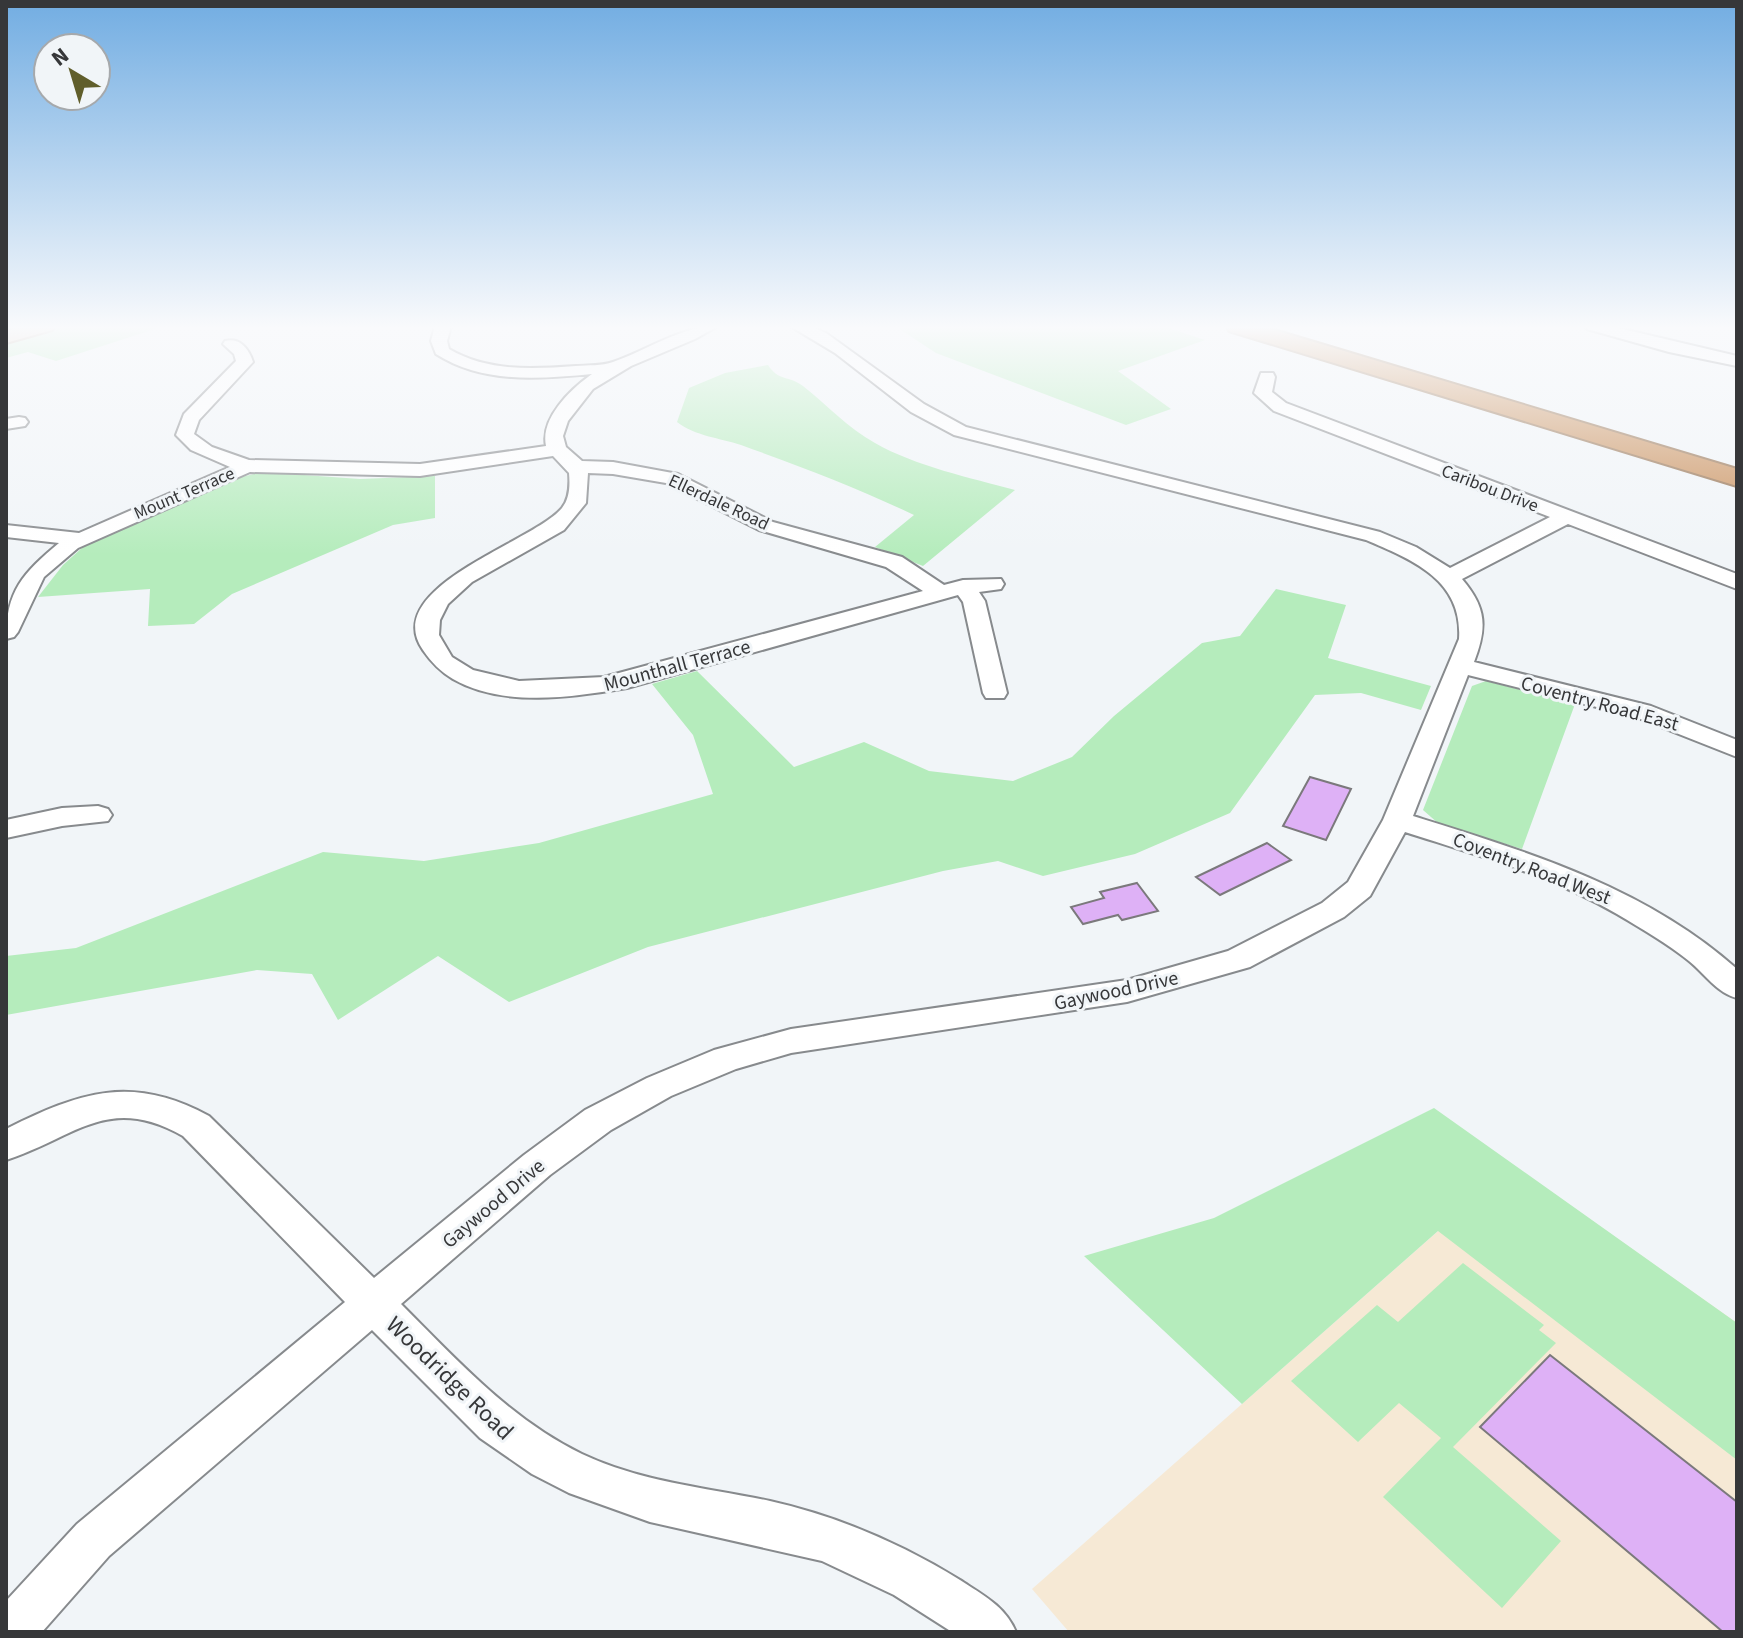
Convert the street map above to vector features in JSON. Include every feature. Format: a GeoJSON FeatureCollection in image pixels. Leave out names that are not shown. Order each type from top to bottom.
{"type":"FeatureCollection","features":[{"type":"Feature","properties":{"kind":"highway"},"geometry":{"type":"LineString","coordinates":[[1486,402],[1737,478]]}},
{"type":"Feature","properties":{"kind":"highway"},"geometry":{"type":"LineString","coordinates":[[1550,402],[1737,458]]}},
{"type":"Feature","properties":{"kind":"street"},"geometry":{"type":"LineString","coordinates":[[205,402],[190,418],[185,435],[203,450],[247,466]]}},
{"type":"Feature","properties":{"kind":"street"},"geometry":{"type":"LineString","coordinates":[[571,402],[554,438],[558,450],[577,467]]}},
{"type":"Feature","properties":{"kind":"street","name":"Gaywood Drive"},"geometry":{"type":"LineString","coordinates":[[12,1632],[93,1540],[537,1165],[598,1120],[659,1087],[726,1059],[791,1041],[1127,991],[1239,959],[1349,899],[1369,875],[1397,820],[1460,666],[1474,623],[1470,608],[1448,578],[1402,547],[1373,536],[960,431],[926,417],[908,402]]}},
{"type":"Feature","properties":{"kind":"street","name":"Caribou Drive"},"geometry":{"type":"LineString","coordinates":[[1274,402],[1737,582]]}},
{"type":"Feature","properties":{"kind":"street","name":"Mount Terrace"},"geometry":{"type":"LineString","coordinates":[[6,632],[35,574],[50,559],[80,539],[247,466],[420,470],[558,450]]}},
{"type":"Feature","properties":{"kind":"street","name":"Mounthall Terrace"},"geometry":{"type":"LineString","coordinates":[[577,467],[579,496],[570,512],[531,542],[450,588],[437,604],[427,622],[428,639],[438,656],[456,670],[514,688],[591,688],[627,681],[952,590],[993,584]]}},
{"type":"Feature","properties":{"kind":"street","name":"Ellerdale Road"},"geometry":{"type":"LineString","coordinates":[[577,467],[634,471],[671,478],[766,526],[894,562],[952,590]]}},
{"type":"Feature","properties":{"kind":"street"},"geometry":{"type":"LineString","coordinates":[[1448,578],[1566,517]]}},
{"type":"Feature","properties":{"kind":"street"},"geometry":{"type":"LineString","coordinates":[[6,531],[80,539]]}},
{"type":"Feature","properties":{"kind":"street"},"geometry":{"type":"LineString","coordinates":[[952,590],[974,601],[995,693]]}},
{"type":"Feature","properties":{"kind":"street","name":"Coventry Road East"},"geometry":{"type":"LineString","coordinates":[[1460,666],[1642,711],[1737,749]]}},
{"type":"Feature","properties":{"kind":"street"},"geometry":{"type":"LineString","coordinates":[[6,829],[62,817],[98,815]]}},
{"type":"Feature","properties":{"kind":"street","name":"Coventry Road West"},"geometry":{"type":"LineString","coordinates":[[1397,820],[1519,860],[1613,898],[1695,947],[1737,987]]}},
{"type":"Feature","properties":{"kind":"street","name":"Woodridge Road"},"geometry":{"type":"LineString","coordinates":[[6,1146],[78,1112],[115,1104],[148,1104],[175,1112],[196,1126],[488,1418],[519,1444],[569,1471],[625,1492],[820,1537],[889,1564],[957,1605],[992,1632]]}},
{"type":"Feature","properties":{"kind":"shaded area"},"geometry":{"type":"Polygon","coordinates":[[[1513,1165],[1737,1323],[1737,1632],[1069,1632],[1032,1589],[1513,1165]]]}},
{"type":"Feature","properties":{"kind":"green space"},"geometry":{"type":"Polygon","coordinates":[[[684,402],[823,402],[856,430],[891,451],[944,471],[1015,490],[923,566],[875,547],[914,515],[828,478],[741,445],[700,434],[677,422],[684,402]]]}},
{"type":"Feature","properties":{"kind":"green space"},"geometry":{"type":"Polygon","coordinates":[[[1066,402],[1162,402],[1171,409],[1126,425],[1066,402]]]}},
{"type":"Feature","properties":{"kind":"green space"},"geometry":{"type":"Polygon","coordinates":[[[262,472],[360,479],[435,476],[435,518],[393,525],[232,594],[194,624],[148,626],[150,589],[38,597],[63,565],[83,547],[109,532],[229,480],[262,472]]]}},
{"type":"Feature","properties":{"kind":"green space"},"geometry":{"type":"Polygon","coordinates":[[[1276,589],[1346,605],[1328,658],[1431,686],[1421,710],[1361,693],[1315,695],[1230,813],[1135,854],[1043,876],[998,861],[943,871],[648,947],[509,1002],[438,956],[338,1020],[312,974],[257,970],[6,1015],[6,956],[76,948],[323,852],[424,861],[539,843],[713,794],[693,735],[652,684],[697,671],[794,767],[864,742],[929,771],[1013,781],[1072,757],[1114,716],[1202,643],[1240,636],[1276,589]]]}},
{"type":"Feature","properties":{"kind":"green space"},"geometry":{"type":"Polygon","coordinates":[[[1486,681],[1575,704],[1522,849],[1439,824],[1423,810],[1472,686],[1486,681]]]}},
{"type":"Feature","properties":{"kind":"green space"},"geometry":{"type":"Polygon","coordinates":[[[1434,1108],[1737,1323],[1737,1460],[1438,1231],[1242,1404],[1084,1256],[1214,1218],[1434,1108]]]}},
{"type":"Feature","properties":{"kind":"green space"},"geometry":{"type":"Polygon","coordinates":[[[1463,1263],[1544,1325],[1539,1330],[1556,1343],[1453,1447],[1561,1541],[1502,1608],[1383,1497],[1441,1438],[1399,1403],[1358,1442],[1291,1381],[1377,1305],[1398,1322],[1463,1263]]]}},
{"type":"Feature","properties":{"kind":"building"},"geometry":{"type":"Polygon","coordinates":[[[1310,777],[1351,789],[1326,840],[1283,826],[1310,777]]]}},
{"type":"Feature","properties":{"kind":"building"},"geometry":{"type":"Polygon","coordinates":[[[1267,843],[1291,860],[1220,895],[1196,877],[1267,843]]]}},
{"type":"Feature","properties":{"kind":"building"},"geometry":{"type":"Polygon","coordinates":[[[1137,883],[1158,911],[1122,920],[1118,915],[1083,924],[1071,907],[1104,898],[1100,892],[1137,883]]]}},
{"type":"Feature","properties":{"kind":"building"},"geometry":{"type":"Polygon","coordinates":[[[1550,1355],[1737,1502],[1737,1632],[1723,1632],[1480,1427],[1550,1355]]]}}]}
